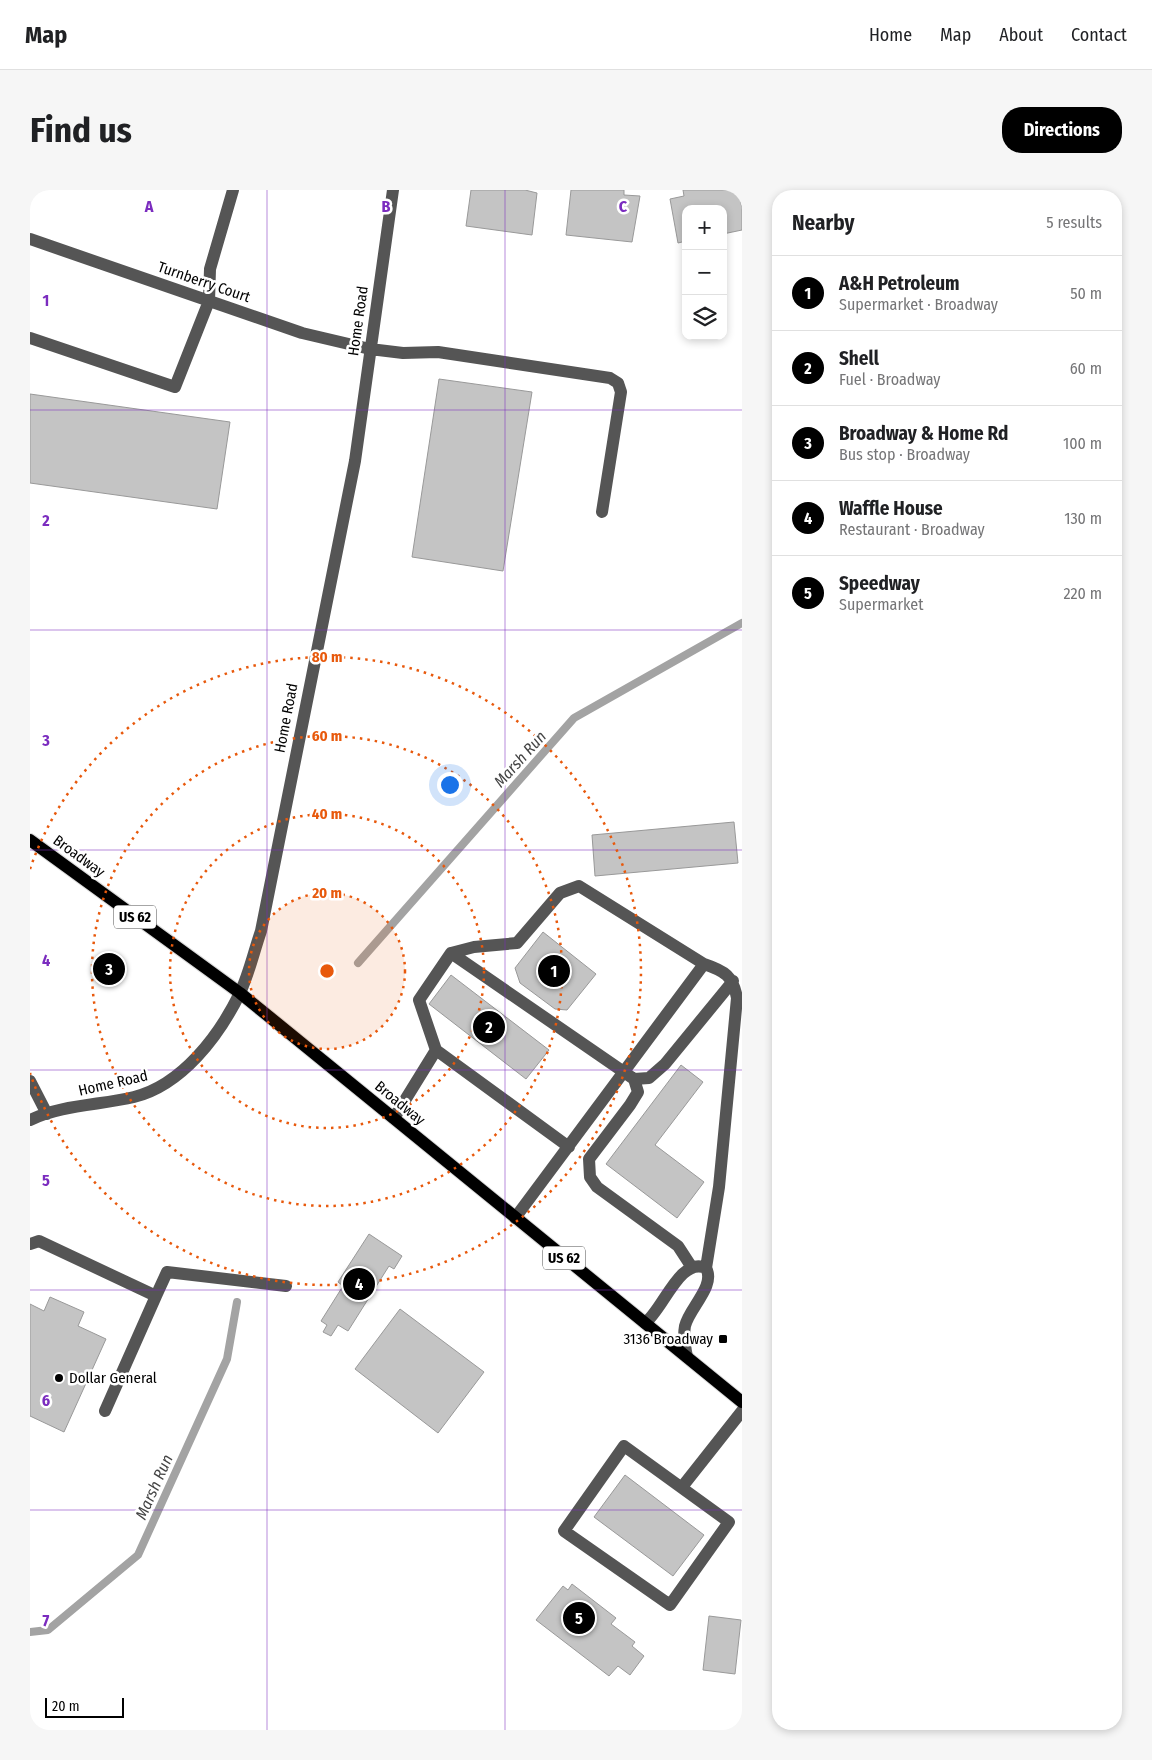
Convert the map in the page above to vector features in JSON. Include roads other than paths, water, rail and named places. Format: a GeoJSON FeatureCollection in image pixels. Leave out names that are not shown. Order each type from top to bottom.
{"type":"FeatureCollection","features":[{"type":"Feature","properties":{"kind":"main road","name":"Broadway"},"geometry":{"type":"LineString","coordinates":[[30,840],[240,993],[742,1402]]}},
{"type":"Feature","properties":{"kind":"street"},"geometry":{"type":"LineString","coordinates":[[30,338],[175,387],[209,300],[210,269],[233,190]]}},
{"type":"Feature","properties":{"kind":"street","name":"Home Road"},"geometry":{"type":"LineString","coordinates":[[30,1120],[47,1114],[155,1091],[185,1070],[204,1049],[240,993],[263,922],[355,461],[393,190]]}},
{"type":"Feature","properties":{"kind":"street","name":"Turnberry Court"},"geometry":{"type":"LineString","coordinates":[[30,239],[302,333],[370,349],[403,353],[438,352],[610,378],[618,383],[621,392],[602,512]]}},
{"type":"Feature","properties":{"kind":"street"},"geometry":{"type":"LineString","coordinates":[[569,1147],[436,1050],[419,1000],[451,953],[474,947],[517,943],[560,893],[579,886],[704,964],[720,970],[734,981],[737,998],[719,1187],[706,1268],[708,1272],[707,1285],[692,1309],[685,1325],[684,1346],[687,1357]]}},
{"type":"Feature","properties":{"kind":"street"},"geometry":{"type":"LineString","coordinates":[[451,953],[634,1079],[649,1078],[665,1064],[734,981]]}},
{"type":"Feature","properties":{"kind":"street"},"geometry":{"type":"LineString","coordinates":[[515,1218],[704,964]]}},
{"type":"Feature","properties":{"kind":"street"},"geometry":{"type":"LineString","coordinates":[[394,1118],[436,1050]]}},
{"type":"Feature","properties":{"kind":"street"},"geometry":{"type":"LineString","coordinates":[[634,1079],[638,1092],[589,1159],[590,1177],[598,1187],[678,1246],[692,1266],[706,1268]]}},
{"type":"Feature","properties":{"kind":"street"},"geometry":{"type":"LineString","coordinates":[[30,1081],[47,1114]]}},
{"type":"Feature","properties":{"kind":"street"},"geometry":{"type":"LineString","coordinates":[[30,1244],[39,1241],[156,1296]]}},
{"type":"Feature","properties":{"kind":"street"},"geometry":{"type":"LineString","coordinates":[[645,1323],[652,1318],[668,1292],[692,1266]]}},
{"type":"Feature","properties":{"kind":"street"},"geometry":{"type":"LineString","coordinates":[[105,1411],[167,1272],[286,1286]]}},
{"type":"Feature","properties":{"kind":"street"},"geometry":{"type":"LineString","coordinates":[[682,1487],[742,1411]]}},
{"type":"Feature","properties":{"kind":"street"},"geometry":{"type":"LineString","coordinates":[[624,1446],[682,1487],[728,1522],[670,1605],[564,1531],[624,1446]]}},
{"type":"Feature","properties":{"kind":"waterway","name":"Marsh Run"},"geometry":{"type":"LineString","coordinates":[[358,963],[574,718],[742,623]]}},
{"type":"Feature","properties":{"kind":"waterway","name":"Marsh Run"},"geometry":{"type":"LineString","coordinates":[[30,1632],[48,1630],[138,1555],[227,1359],[237,1302]]}},
{"type":"Feature","properties":{"kind":"place","name":"Broadway & Home Rd"},"geometry":{"type":"Point","coordinates":[109,969]}},
{"type":"Feature","properties":{"kind":"place","name":"A&H Petroleum"},"geometry":{"type":"Point","coordinates":[554,971]}},
{"type":"Feature","properties":{"kind":"place","name":"Shell"},"geometry":{"type":"Point","coordinates":[489,1027]}},
{"type":"Feature","properties":{"kind":"place","name":"Waffle House"},"geometry":{"type":"Point","coordinates":[359,1284]}},
{"type":"Feature","properties":{"kind":"place","name":"3136 Broadway"},"geometry":{"type":"Point","coordinates":[723,1339]}},
{"type":"Feature","properties":{"kind":"place","name":"Dollar General"},"geometry":{"type":"Point","coordinates":[59,1378]}},
{"type":"Feature","properties":{"kind":"place","name":"Speedway"},"geometry":{"type":"Point","coordinates":[579,1618]}}]}
